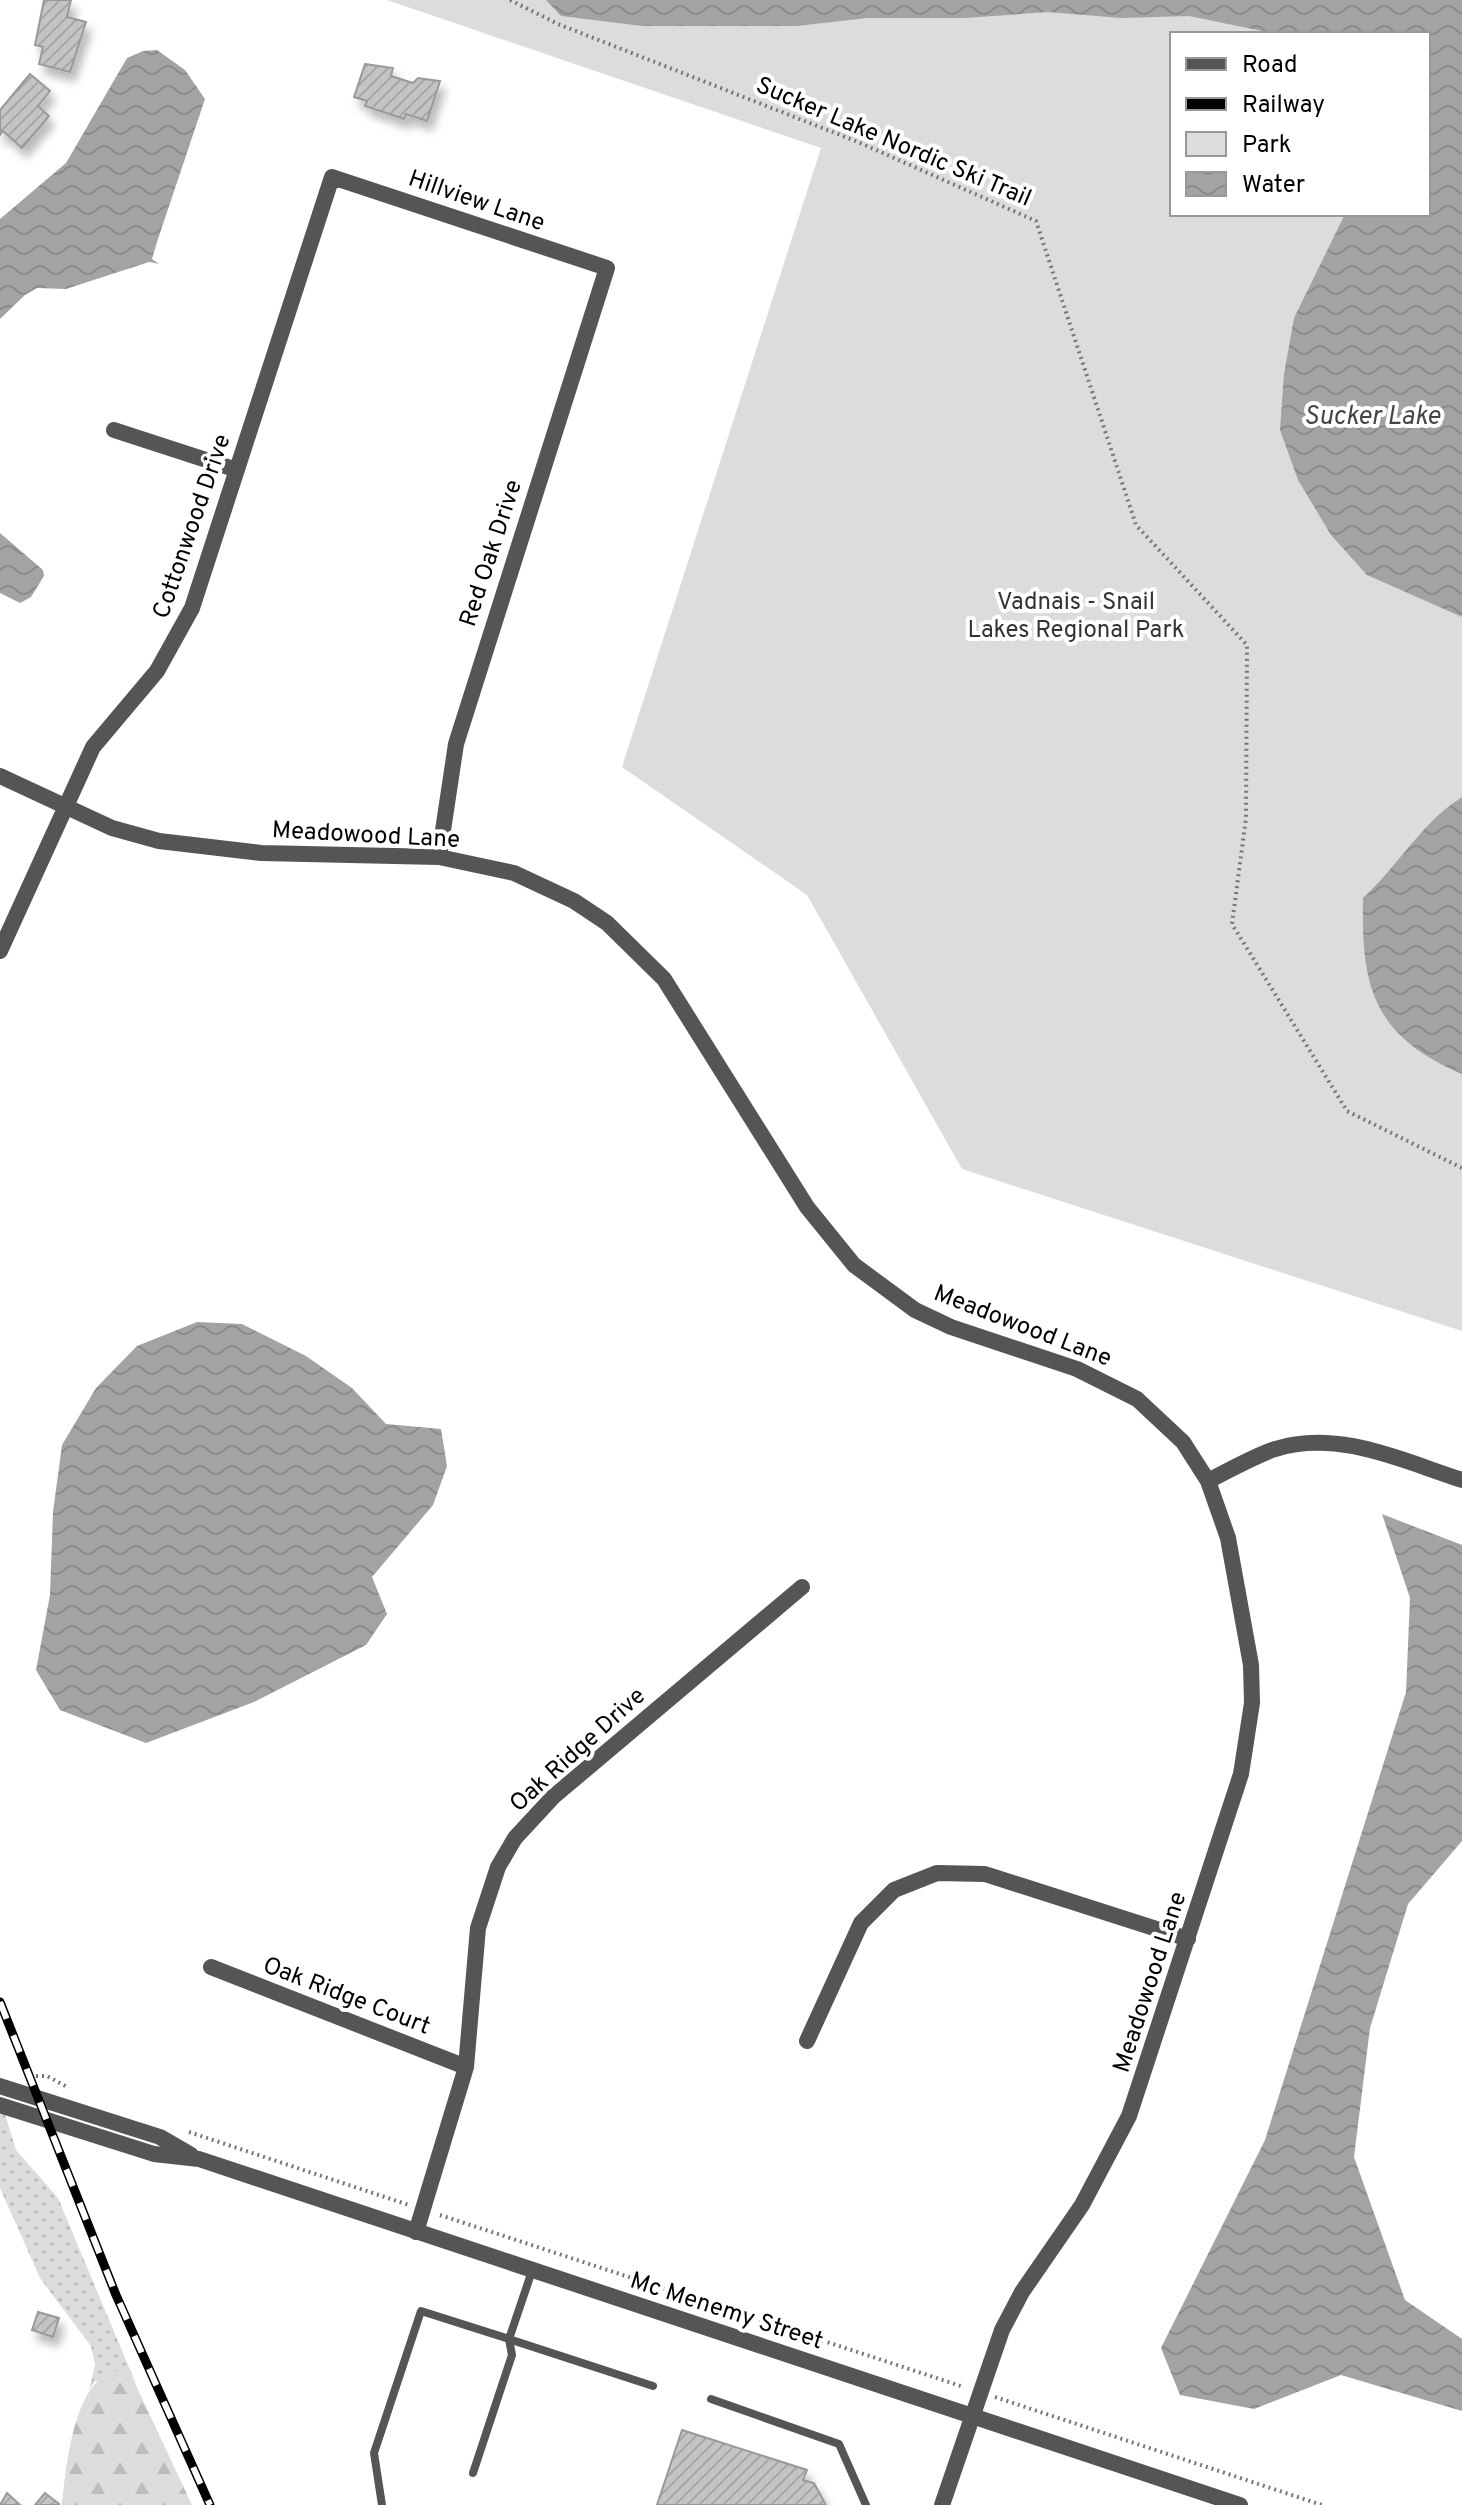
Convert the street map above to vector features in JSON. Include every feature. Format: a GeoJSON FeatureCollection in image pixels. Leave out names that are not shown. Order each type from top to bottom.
{"type":"FeatureCollection","features":[{"type":"Feature","properties":{"kind":"street","name":"Hillview Lane"},"geometry":{"type":"LineString","coordinates":[[332,177],[607,268]]}},
{"type":"Feature","properties":{"kind":"street","name":"Cottonwood Drive"},"geometry":{"type":"LineString","coordinates":[[0,951],[93,747],[157,671],[176,641],[205,575],[332,177]]}},
{"type":"Feature","properties":{"kind":"street","name":"Red Oak Drive"},"geometry":{"type":"LineString","coordinates":[[439,857],[456,744],[607,268]]}},
{"type":"Feature","properties":{"kind":"street"},"geometry":{"type":"LineString","coordinates":[[114,430],[237,470]]}},
{"type":"Feature","properties":{"kind":"street","name":"Meadowood Lane"},"geometry":{"type":"LineString","coordinates":[[0,776],[112,828],[208,849],[439,857],[502,870],[550,888],[607,923],[638,950],[688,1012],[829,1238],[882,1289],[951,1327],[1108,1381],[1162,1420],[1183,1442],[1208,1481],[1228,1538],[1246,1627],[1252,1703],[1241,1774],[1129,2116],[1082,2205],[1022,2292],[1002,2330],[942,2505]]}},
{"type":"Feature","properties":{"kind":"street"},"geometry":{"type":"LineString","coordinates":[[1208,1481],[1277,1448],[1333,1442],[1369,1450],[1462,1480]]}},
{"type":"Feature","properties":{"kind":"street","name":"Oak Ridge Drive"},"geometry":{"type":"LineString","coordinates":[[416,2232],[466,2067],[478,1928],[498,1867],[515,1838],[553,1797],[802,1587]]}},
{"type":"Feature","properties":{"kind":"street"},"geometry":{"type":"LineString","coordinates":[[807,2041],[861,1923],[894,1890],[937,1873],[985,1874],[1188,1939]]}},
{"type":"Feature","properties":{"kind":"street","name":"Oak Ridge Court"},"geometry":{"type":"LineString","coordinates":[[211,1967],[466,2067]]}},
{"type":"Feature","properties":{"kind":"street"},"geometry":{"type":"LineString","coordinates":[[0,2086],[160,2137],[199,2159]]}},
{"type":"Feature","properties":{"kind":"street"},"geometry":{"type":"LineString","coordinates":[[0,2105],[154,2154],[199,2159]]}},
{"type":"Feature","properties":{"kind":"street","name":"Mc Menemy Street"},"geometry":{"type":"LineString","coordinates":[[199,2159],[1240,2505]]}},
{"type":"Feature","properties":{"kind":"lane"},"geometry":{"type":"LineString","coordinates":[[473,2473],[512,2355],[509,2339],[532,2271]]}},
{"type":"Feature","properties":{"kind":"lane"},"geometry":{"type":"LineString","coordinates":[[382,2505],[374,2453],[421,2311],[653,2386]]}},
{"type":"Feature","properties":{"kind":"lane"},"geometry":{"type":"LineString","coordinates":[[711,2399],[839,2444],[866,2505]]}},
{"type":"Feature","properties":{"kind":"path","name":"Sucker Lake Nordic Ski Trail"},"geometry":{"type":"LineString","coordinates":[[510,0],[558,24],[858,142],[1036,221],[1136,525],[1247,645],[1246,818],[1232,924],[1347,1111],[1462,1168]]}},
{"type":"Feature","properties":{"kind":"path"},"geometry":{"type":"LineString","coordinates":[[51,2077],[71,2090]]}},
{"type":"Feature","properties":{"kind":"path"},"geometry":{"type":"LineString","coordinates":[[186,2131],[1322,2505]]}},
{"type":"Feature","properties":{"kind":"green space","name":"Vadnais - Snail Lakes Regional Park"},"geometry":{"type":"Polygon","coordinates":[[[387,0],[1462,0],[1462,1331],[962,1169],[807,895],[622,767],[821,148],[387,0]]]}},
{"type":"Feature","properties":{"kind":"green space"},"geometry":{"type":"Polygon","coordinates":[[[0,2112],[5,2114],[16,2150],[58,2198],[136,2384],[132,2378],[95,2381],[89,2391],[95,2365],[91,2346],[40,2278],[0,2188],[0,2112]]]}},
{"type":"Feature","properties":{"kind":"green space"},"geometry":{"type":"Polygon","coordinates":[[[116,2371],[128,2374],[134,2381],[192,2505],[62,2505],[74,2428],[81,2408],[101,2378],[116,2371]]]}},
{"type":"Feature","properties":{"kind":"water","name":"Sucker Lake"},"geometry":{"type":"Polygon","coordinates":[[[546,0],[1462,0],[1462,617],[1367,575],[1331,535],[1298,480],[1280,430],[1284,374],[1294,318],[1344,216],[1430,216],[1430,32],[1267,32],[1189,16],[1121,18],[1048,12],[965,18],[867,18],[797,26],[642,26],[561,16],[546,0]]]}},
{"type":"Feature","properties":{"kind":"water"},"geometry":{"type":"Polygon","coordinates":[[[157,50],[185,70],[205,99],[152,259],[159,264],[149,262],[66,289],[37,288],[0,319],[0,219],[66,163],[127,58],[143,51],[157,50]]]}},
{"type":"Feature","properties":{"kind":"water"},"geometry":{"type":"Polygon","coordinates":[[[0,533],[43,570],[44,576],[31,597],[20,603],[0,593],[0,533]]]}},
{"type":"Feature","properties":{"kind":"water"},"geometry":{"type":"Polygon","coordinates":[[[1462,797],[1462,1074],[1409,1043],[1391,1026],[1379,1006],[1365,959],[1363,898],[1422,832],[1462,797]]]}},
{"type":"Feature","properties":{"kind":"water"},"geometry":{"type":"Polygon","coordinates":[[[197,1322],[242,1324],[306,1356],[352,1388],[386,1424],[441,1429],[447,1466],[433,1505],[372,1577],[387,1614],[366,1645],[254,1702],[146,1743],[60,1710],[36,1670],[50,1595],[53,1512],[62,1445],[96,1388],[137,1346],[197,1322]]]}},
{"type":"Feature","properties":{"kind":"water"},"geometry":{"type":"Polygon","coordinates":[[[1382,1514],[1462,1545],[1462,1841],[1408,1904],[1370,2028],[1354,2157],[1405,2300],[1462,2339],[1462,2411],[1341,2375],[1254,2409],[1180,2395],[1161,2348],[1265,2140],[1406,1692],[1410,1598],[1382,1514]]]}},
{"type":"Feature","properties":{"kind":"building"},"geometry":{"type":"Polygon","coordinates":[[[44,0],[71,0],[67,17],[86,22],[70,72],[39,64],[43,47],[35,45],[44,0]]]}},
{"type":"Feature","properties":{"kind":"building"},"geometry":{"type":"Polygon","coordinates":[[[365,64],[393,68],[391,76],[413,83],[418,78],[440,81],[427,121],[406,114],[404,119],[365,106],[367,101],[354,97],[365,64]]]}},
{"type":"Feature","properties":{"kind":"building"},"geometry":{"type":"Polygon","coordinates":[[[30,74],[50,91],[38,106],[49,116],[22,148],[3,131],[0,135],[0,110],[30,74]]]}},
{"type":"Feature","properties":{"kind":"building"},"geometry":{"type":"Polygon","coordinates":[[[38,2312],[59,2318],[53,2337],[32,2330],[38,2312]]]}},
{"type":"Feature","properties":{"kind":"building"},"geometry":{"type":"Polygon","coordinates":[[[682,2430],[807,2470],[803,2480],[814,2483],[826,2505],[657,2505],[682,2430]]]}},
{"type":"Feature","properties":{"kind":"building"},"geometry":{"type":"Polygon","coordinates":[[[7,2493],[20,2505],[0,2505],[7,2493]]]}},
{"type":"Feature","properties":{"kind":"building"},"geometry":{"type":"Polygon","coordinates":[[[45,2493],[59,2504],[59,2505],[35,2505],[45,2493]]]}},
{"type":"Feature","properties":{"kind":"railway"},"geometry":{"type":"LineString","coordinates":[[0,2002],[116,2295],[210,2505]]}}]}
